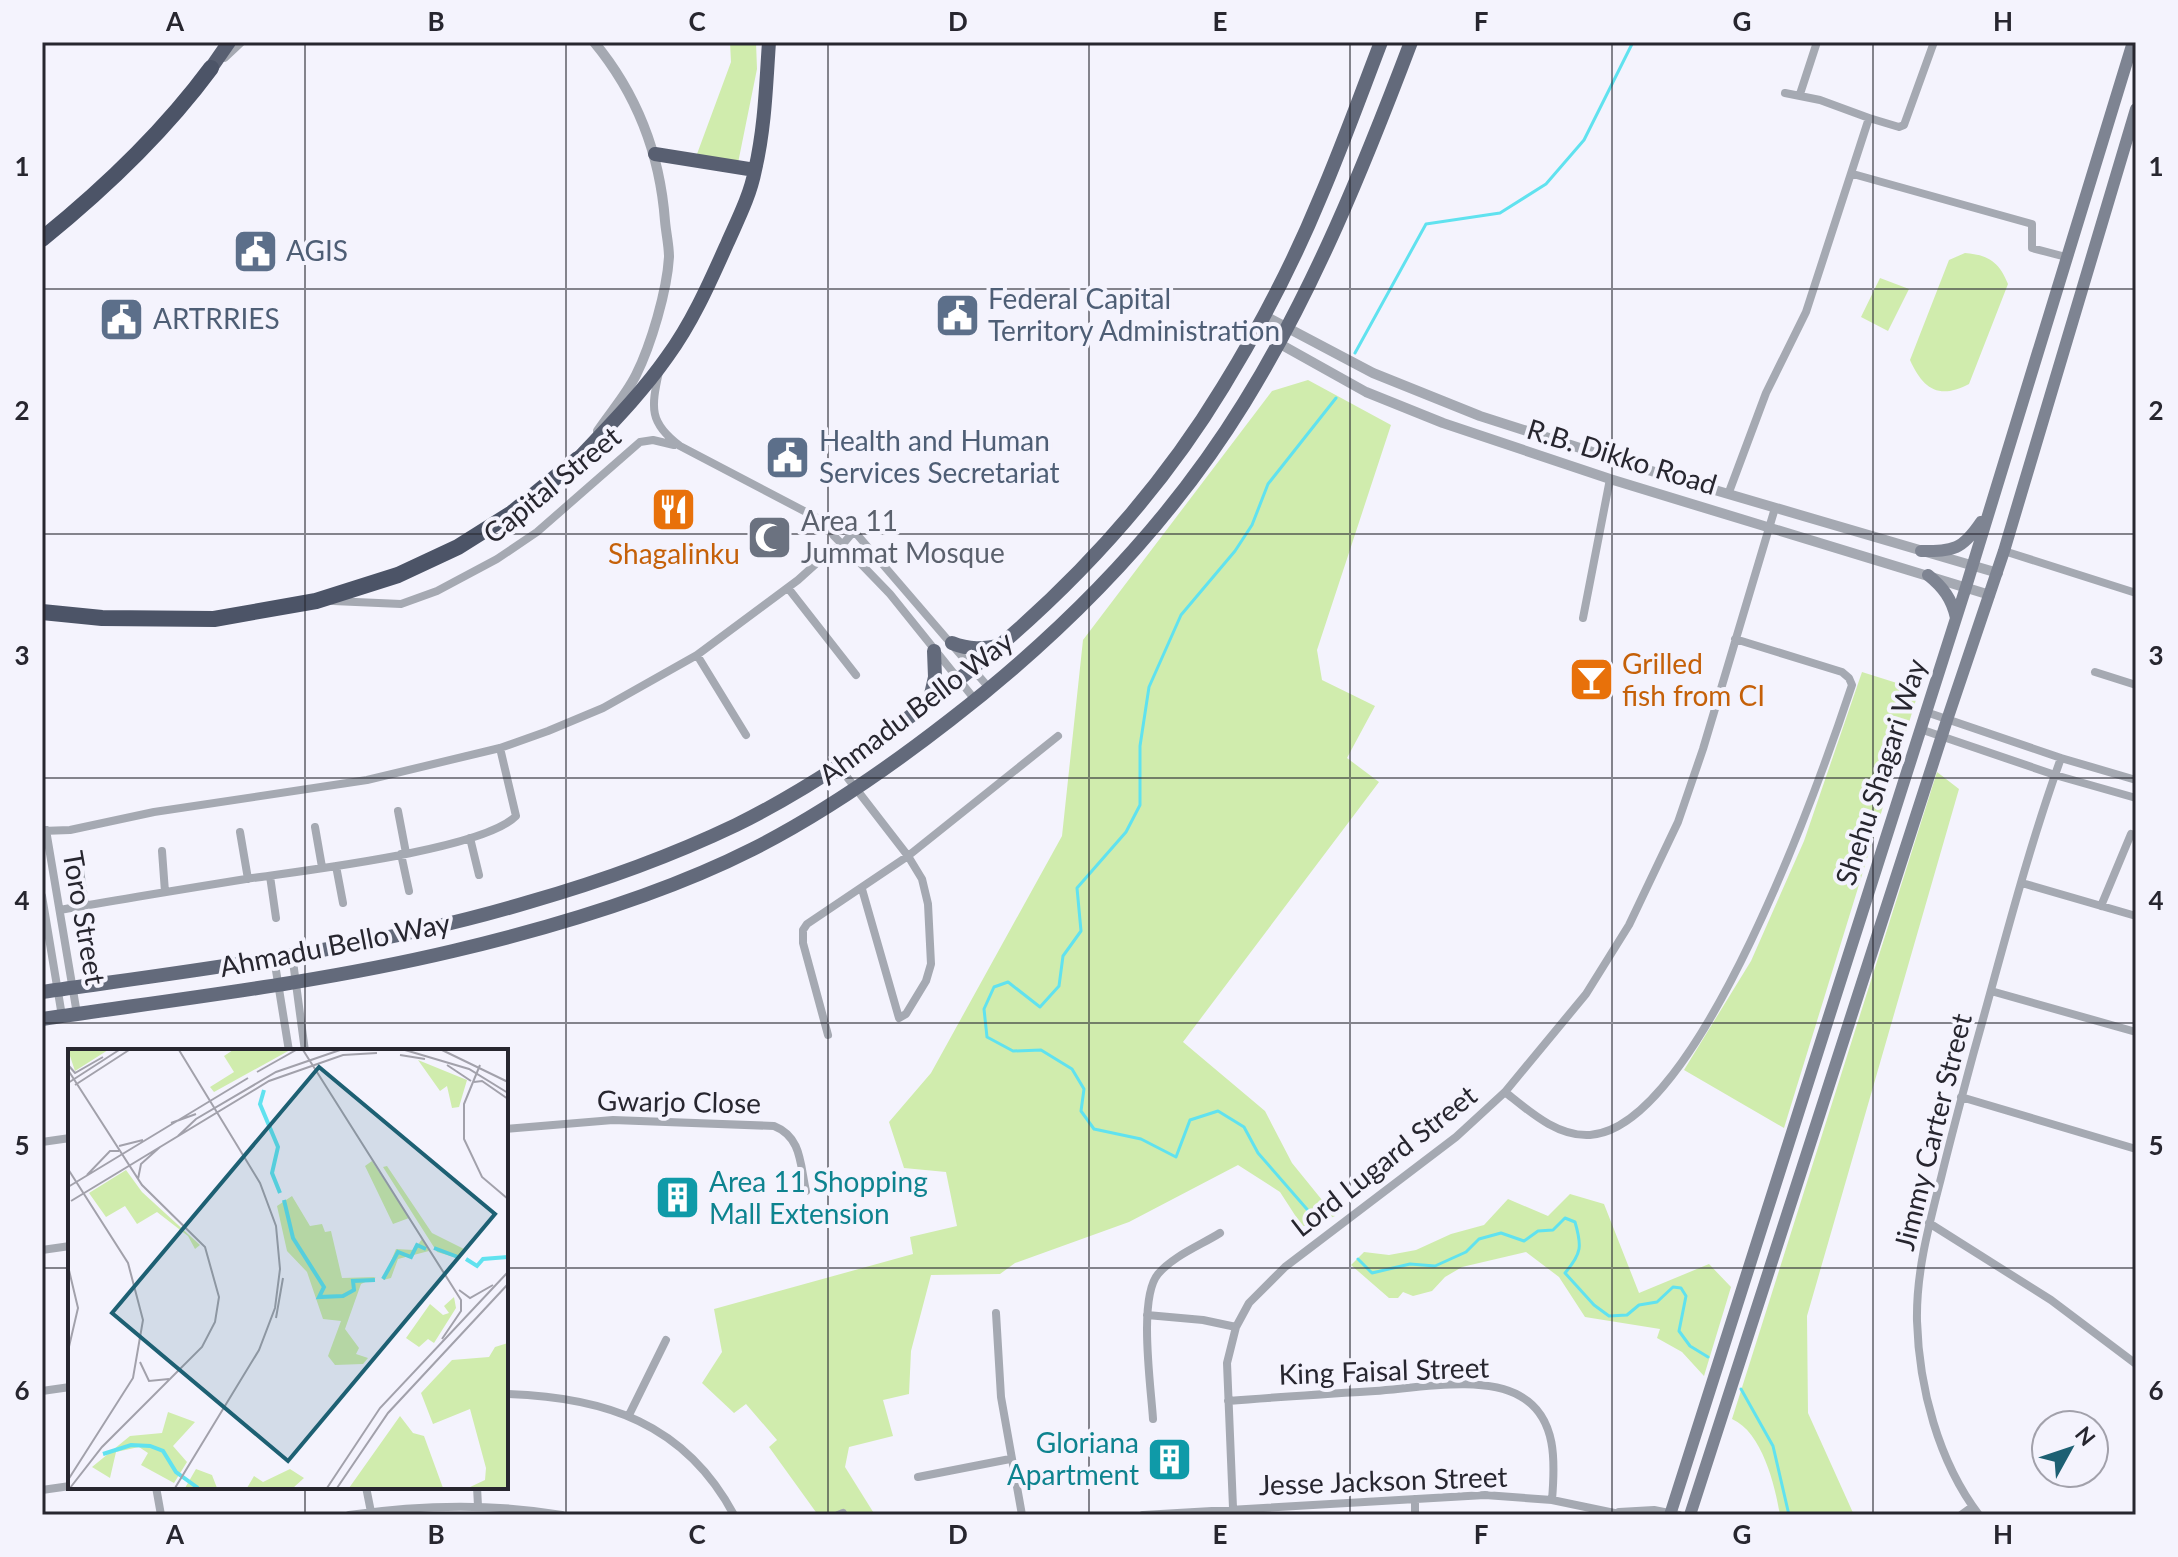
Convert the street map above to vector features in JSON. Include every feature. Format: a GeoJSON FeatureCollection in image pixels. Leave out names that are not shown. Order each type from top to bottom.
{"type":"FeatureCollection","features":[{"type":"Feature","properties":{"kind":"highway"},"geometry":{"type":"LineString","coordinates":[[42,239],[98,194],[148,144],[229,42]]}},
{"type":"Feature","properties":{"kind":"highway"},"geometry":{"type":"LineString","coordinates":[[42,612],[102,618],[214,619],[316,601],[398,575],[458,547],[512,513],[578,459],[661,365],[685,329],[747,200],[768,90],[769,42]]}},
{"type":"Feature","properties":{"kind":"highway"},"geometry":{"type":"LineString","coordinates":[[655,154],[755,170]]}},
{"type":"Feature","properties":{"kind":"main road","name":"Ahmadu Bello Way"},"geometry":{"type":"LineString","coordinates":[[42,992],[274,958],[445,925],[610,877],[736,825],[840,768],[1003,645],[1075,576],[1165,472],[1224,385],[1263,315],[1319,201],[1381,42]]}},
{"type":"Feature","properties":{"kind":"main road","name":"Ahmadu Bello Way"},"geometry":{"type":"LineString","coordinates":[[42,1019],[278,985],[453,951],[617,903],[750,850],[857,790],[976,701],[1060,629],[1144,540],[1211,454],[1279,344],[1342,216],[1411,42]]}},
{"type":"Feature","properties":{"kind":"main road","name":"Shehu Shagari Way"},"geometry":{"type":"LineString","coordinates":[[1670,1515],[1973,565],[2133,42]]}},
{"type":"Feature","properties":{"kind":"main road","name":"Shehu Shagari Way"},"geometry":{"type":"LineString","coordinates":[[1690,1515],[1941,737],[1998,573],[2136,109]]}},
{"type":"Feature","properties":{"kind":"main road"},"geometry":{"type":"LineString","coordinates":[[1921,551],[1945,552],[1962,546],[1990,509]]}},
{"type":"Feature","properties":{"kind":"main road"},"geometry":{"type":"LineString","coordinates":[[1928,575],[1949,598],[1956,619]]}},
{"type":"Feature","properties":{"kind":"main road"},"geometry":{"type":"LineString","coordinates":[[952,643],[978,649],[1003,645]]}},
{"type":"Feature","properties":{"kind":"main road"},"geometry":{"type":"LineString","coordinates":[[929,703],[935,677],[934,651]]}},
{"type":"Feature","properties":{"kind":"street"},"geometry":{"type":"LineString","coordinates":[[211,68],[240,42]]}},
{"type":"Feature","properties":{"kind":"street"},"geometry":{"type":"LineString","coordinates":[[578,459],[635,377],[656,324],[669,258],[662,187],[644,121],[611,63],[594,42]]}},
{"type":"Feature","properties":{"kind":"street"},"geometry":{"type":"LineString","coordinates":[[1800,94],[1817,42]]}},
{"type":"Feature","properties":{"kind":"street"},"geometry":{"type":"LineString","coordinates":[[1785,93],[1800,94],[1899,127],[1904,125],[1934,42]]}},
{"type":"Feature","properties":{"kind":"street"},"geometry":{"type":"LineString","coordinates":[[1729,492],[1766,393],[1806,312],[1869,118]]}},
{"type":"Feature","properties":{"kind":"street"},"geometry":{"type":"LineString","coordinates":[[1853,174],[2032,224],[2032,248],[2066,257]]}},
{"type":"Feature","properties":{"kind":"street","name":"R.B. Dikko Road"},"geometry":{"type":"LineString","coordinates":[[1263,315],[1373,373],[1480,416],[1775,508],[1998,573]]}},
{"type":"Feature","properties":{"kind":"street","name":"R.B. Dikko Road"},"geometry":{"type":"LineString","coordinates":[[1255,330],[1366,392],[1458,429],[1610,479],[1990,595]]}},
{"type":"Feature","properties":{"kind":"street","name":"Capital Street"},"geometry":{"type":"LineString","coordinates":[[661,365],[653,412],[661,432],[680,446],[825,522],[834,536],[890,594],[976,701]]}},
{"type":"Feature","properties":{"kind":"street","name":"Capital Street"},"geometry":{"type":"LineString","coordinates":[[316,601],[401,604],[437,591],[497,559],[537,532],[640,442],[653,440],[680,446]]}},
{"type":"Feature","properties":{"kind":"street"},"geometry":{"type":"LineString","coordinates":[[1583,618],[1610,479]]}},
{"type":"Feature","properties":{"kind":"street","name":"Lord Lugard Street"},"geometry":{"type":"LineString","coordinates":[[1233,1508],[1227,1363],[1236,1327],[1249,1303],[1285,1267],[1456,1137],[1505,1092],[1586,994],[1629,925],[1678,822],[1775,508]]}},
{"type":"Feature","properties":{"kind":"street"},"geometry":{"type":"LineString","coordinates":[[825,522],[844,522],[854,531],[990,689]]}},
{"type":"Feature","properties":{"kind":"street"},"geometry":{"type":"LineString","coordinates":[[829,552],[834,536],[844,522]]}},
{"type":"Feature","properties":{"kind":"street"},"geometry":{"type":"LineString","coordinates":[[45,835],[154,812],[367,780],[500,748],[603,708],[697,655],[788,588],[829,552],[843,544],[854,531]]}},
{"type":"Feature","properties":{"kind":"street"},"geometry":{"type":"LineString","coordinates":[[2004,551],[2136,593]]}},
{"type":"Feature","properties":{"kind":"street"},"geometry":{"type":"LineString","coordinates":[[788,588],[856,675]]}},
{"type":"Feature","properties":{"kind":"street"},"geometry":{"type":"LineString","coordinates":[[1505,1092],[1555,1128],[1574,1134],[1605,1132],[1620,1125],[1640,1113],[1663,1087],[1714,1012],[1736,970],[1777,888],[1826,764],[1852,685],[1842,672],[1735,639]]}},
{"type":"Feature","properties":{"kind":"street"},"geometry":{"type":"LineString","coordinates":[[697,655],[746,735]]}},
{"type":"Feature","properties":{"kind":"street"},"geometry":{"type":"LineString","coordinates":[[2095,672],[2136,685]]}},
{"type":"Feature","properties":{"kind":"street"},"geometry":{"type":"LineString","coordinates":[[1926,712],[2136,780]]}},
{"type":"Feature","properties":{"kind":"street"},"geometry":{"type":"LineString","coordinates":[[1920,729],[2055,775],[2136,798]]}},
{"type":"Feature","properties":{"kind":"street"},"geometry":{"type":"LineString","coordinates":[[828,1035],[803,943],[803,930],[815,916],[862,889],[908,856],[1058,736]]}},
{"type":"Feature","properties":{"kind":"street"},"geometry":{"type":"LineString","coordinates":[[60,910],[404,854],[484,834],[516,816],[500,748]]}},
{"type":"Feature","properties":{"kind":"street","name":"Jimmy Carter Street"},"geometry":{"type":"LineString","coordinates":[[1979,1515],[1972,1507],[1941,1443],[1928,1403],[1920,1359],[1919,1286],[1929,1223],[1961,1097],[2061,758]]}},
{"type":"Feature","properties":{"kind":"street"},"geometry":{"type":"LineString","coordinates":[[840,768],[908,856],[922,879],[928,904],[931,964],[926,981],[906,1014],[899,1018],[862,889]]}},
{"type":"Feature","properties":{"kind":"street"},"geometry":{"type":"LineString","coordinates":[[398,811],[409,891]]}},
{"type":"Feature","properties":{"kind":"street"},"geometry":{"type":"LineString","coordinates":[[315,827],[322,867]]}},
{"type":"Feature","properties":{"kind":"street"},"geometry":{"type":"LineString","coordinates":[[240,832],[248,879]]}},
{"type":"Feature","properties":{"kind":"street"},"geometry":{"type":"LineString","coordinates":[[2101,906],[2131,834]]}},
{"type":"Feature","properties":{"kind":"street","name":"Toro Street"},"geometry":{"type":"LineString","coordinates":[[45,835],[60,910],[70,1015]]}},
{"type":"Feature","properties":{"kind":"street"},"geometry":{"type":"LineString","coordinates":[[470,838],[479,875]]}},
{"type":"Feature","properties":{"kind":"street"},"geometry":{"type":"LineString","coordinates":[[162,851],[165,892]]}},
{"type":"Feature","properties":{"kind":"street"},"geometry":{"type":"LineString","coordinates":[[79,863],[85,905]]}},
{"type":"Feature","properties":{"kind":"street"},"geometry":{"type":"LineString","coordinates":[[336,866],[343,903]]}},
{"type":"Feature","properties":{"kind":"street"},"geometry":{"type":"LineString","coordinates":[[270,876],[276,918]]}},
{"type":"Feature","properties":{"kind":"street"},"geometry":{"type":"LineString","coordinates":[[2022,883],[2136,916]]}},
{"type":"Feature","properties":{"kind":"street","name":"Toro Street"},"geometry":{"type":"LineString","coordinates":[[42,896],[70,1015]]}},
{"type":"Feature","properties":{"kind":"street"},"geometry":{"type":"LineString","coordinates":[[292,954],[305,1049]]}},
{"type":"Feature","properties":{"kind":"street"},"geometry":{"type":"LineString","coordinates":[[274,958],[289,1049]]}},
{"type":"Feature","properties":{"kind":"street"},"geometry":{"type":"LineString","coordinates":[[1991,991],[2136,1032]]}},
{"type":"Feature","properties":{"kind":"street"},"geometry":{"type":"LineString","coordinates":[[1961,1097],[2136,1149]]}},
{"type":"Feature","properties":{"kind":"street","name":"Gwarjo Close"},"geometry":{"type":"LineString","coordinates":[[508,1129],[613,1120],[774,1126],[788,1131],[795,1141],[806,1191]]}},
{"type":"Feature","properties":{"kind":"street"},"geometry":{"type":"LineString","coordinates":[[42,1142],[68,1138]]}},
{"type":"Feature","properties":{"kind":"street"},"geometry":{"type":"LineString","coordinates":[[1929,1223],[2051,1300],[2136,1364]]}},
{"type":"Feature","properties":{"kind":"street"},"geometry":{"type":"LineString","coordinates":[[1153,1419],[1147,1315],[1151,1286],[1165,1267],[1220,1233]]}},
{"type":"Feature","properties":{"kind":"street"},"geometry":{"type":"LineString","coordinates":[[42,1250],[68,1246]]}},
{"type":"Feature","properties":{"kind":"street"},"geometry":{"type":"LineString","coordinates":[[996,1313],[1001,1397],[1022,1515]]}},
{"type":"Feature","properties":{"kind":"street"},"geometry":{"type":"LineString","coordinates":[[1147,1315],[1203,1320],[1236,1327]]}},
{"type":"Feature","properties":{"kind":"street"},"geometry":{"type":"LineString","coordinates":[[629,1415],[666,1340]]}},
{"type":"Feature","properties":{"kind":"street","name":"King Faisal Street"},"geometry":{"type":"LineString","coordinates":[[1228,1401],[1460,1385],[1502,1387],[1523,1397],[1538,1411],[1549,1430],[1554,1451],[1552,1500]]}},
{"type":"Feature","properties":{"kind":"street"},"geometry":{"type":"LineString","coordinates":[[42,1391],[68,1387]]}},
{"type":"Feature","properties":{"kind":"street"},"geometry":{"type":"LineString","coordinates":[[508,1394],[570,1400],[629,1415],[678,1445],[722,1492],[734,1515]]}},
{"type":"Feature","properties":{"kind":"street"},"geometry":{"type":"LineString","coordinates":[[918,1477],[1010,1459]]}},
{"type":"Feature","properties":{"kind":"street"},"geometry":{"type":"LineString","coordinates":[[42,1490],[68,1486]]}},
{"type":"Feature","properties":{"kind":"street"},"geometry":{"type":"LineString","coordinates":[[156,1489],[161,1515]]}},
{"type":"Feature","properties":{"kind":"street"},"geometry":{"type":"LineString","coordinates":[[366,1489],[371,1512]]}},
{"type":"Feature","properties":{"kind":"street"},"geometry":{"type":"LineString","coordinates":[[477,1489],[478,1506]]}},
{"type":"Feature","properties":{"kind":"street","name":"Jesse Jackson Street"},"geometry":{"type":"LineString","coordinates":[[1143,1515],[1485,1495],[1552,1500],[1624,1515]]}},
{"type":"Feature","properties":{"kind":"street"},"geometry":{"type":"LineString","coordinates":[[1415,1499],[1415,1515]]}},
{"type":"Feature","properties":{"kind":"street"},"geometry":{"type":"LineString","coordinates":[[349,1515],[478,1506],[562,1515]]}},
{"type":"Feature","properties":{"kind":"street"},"geometry":{"type":"LineString","coordinates":[[1961,1515],[1972,1507]]}},
{"type":"Feature","properties":{"kind":"street"},"geometry":{"type":"LineString","coordinates":[[1610,1513],[1654,1510],[1679,1515]]}},
{"type":"Feature","properties":{"kind":"green space"},"geometry":{"type":"Polygon","coordinates":[[[730,42],[756,42],[757,69],[738,163],[697,154],[731,62],[730,42]]]}},
{"type":"Feature","properties":{"kind":"green space"},"geometry":{"type":"Polygon","coordinates":[[[1965,253],[1992,261],[2008,284],[1969,384],[1941,391],[1926,385],[1910,360],[1949,260],[1965,253]]]}},
{"type":"Feature","properties":{"kind":"green space"},"geometry":{"type":"Polygon","coordinates":[[[1880,278],[1909,289],[1888,331],[1861,317],[1880,278]]]}},
{"type":"Feature","properties":{"kind":"green space"},"geometry":{"type":"Polygon","coordinates":[[[1308,380],[1391,425],[1317,650],[1322,680],[1375,706],[1347,758],[1379,782],[1183,1042],[1265,1111],[1292,1163],[1335,1216],[1312,1226],[1302,1226],[1280,1192],[1238,1165],[1129,1222],[1015,1263],[1000,1274],[931,1275],[911,1351],[909,1394],[883,1400],[893,1436],[849,1447],[845,1467],[875,1515],[818,1515],[769,1447],[777,1440],[746,1404],[734,1413],[702,1383],[722,1352],[714,1309],[913,1254],[910,1237],[957,1226],[946,1172],[904,1168],[889,1122],[931,1073],[1062,836],[1083,640],[1272,391],[1308,380]]]}},
{"type":"Feature","properties":{"kind":"green space"},"geometry":{"type":"Polygon","coordinates":[[[1862,672],[1919,690],[1784,1128],[1684,1070],[1751,961],[1804,841],[1862,672]]]}},
{"type":"Feature","properties":{"kind":"green space"},"geometry":{"type":"Polygon","coordinates":[[[1937,772],[1959,789],[1807,1316],[1808,1413],[1854,1515],[1780,1515],[1771,1475],[1759,1447],[1751,1435],[1732,1419],[1937,772]]]}},
{"type":"Feature","properties":{"kind":"green space"},"geometry":{"type":"Polygon","coordinates":[[[1570,1194],[1604,1204],[1639,1293],[1709,1264],[1731,1287],[1704,1376],[1682,1352],[1657,1338],[1660,1329],[1585,1317],[1559,1277],[1526,1252],[1462,1267],[1445,1277],[1432,1291],[1413,1296],[1403,1292],[1398,1298],[1389,1298],[1351,1265],[1364,1252],[1389,1255],[1416,1250],[1451,1234],[1484,1225],[1508,1199],[1548,1216],[1570,1194]]]}},
{"type":"Feature","properties":{"kind":"waterway"},"geometry":{"type":"LineString","coordinates":[[1355,353],[1426,224],[1500,213],[1546,184],[1584,140],[1633,42]]}},
{"type":"Feature","properties":{"kind":"waterway"},"geometry":{"type":"LineString","coordinates":[[1319,1223],[1258,1153],[1244,1127],[1218,1111],[1190,1120],[1176,1157],[1141,1139],[1094,1129],[1081,1111],[1084,1089],[1072,1069],[1041,1050],[1013,1051],[987,1037],[984,1009],[994,987],[1008,982],[1040,1007],[1059,986],[1063,956],[1081,931],[1077,888],[1126,832],[1140,805],[1140,746],[1149,687],[1181,615],[1235,551],[1252,525],[1268,484],[1336,398]]}},
{"type":"Feature","properties":{"kind":"waterway"},"geometry":{"type":"LineString","coordinates":[[1358,1259],[1372,1273],[1410,1264],[1435,1266],[1466,1252],[1479,1239],[1501,1233],[1524,1241],[1538,1231],[1553,1230],[1565,1218],[1575,1222],[1579,1237],[1575,1260],[1565,1273],[1594,1305],[1609,1316],[1627,1315],[1639,1305],[1657,1302],[1673,1287],[1681,1288],[1686,1296],[1679,1331],[1690,1346],[1708,1357]]}},
{"type":"Feature","properties":{"kind":"waterway"},"geometry":{"type":"LineString","coordinates":[[1741,1389],[1773,1446],[1789,1515]]}},
{"type":"Feature","properties":{"kind":"place","name":"AGIS"},"geometry":{"type":"Point","coordinates":[255,251]}},
{"type":"Feature","properties":{"kind":"place","name":"Federal Capital Territory Administration"},"geometry":{"type":"Point","coordinates":[957,315]}},
{"type":"Feature","properties":{"kind":"place","name":"ARTRRIES"},"geometry":{"type":"Point","coordinates":[122,319]}},
{"type":"Feature","properties":{"kind":"place","name":"Health and Human Services Secretariat"},"geometry":{"type":"Point","coordinates":[788,457]}},
{"type":"Feature","properties":{"kind":"place","name":"Shagalinku"},"geometry":{"type":"Point","coordinates":[674,509]}},
{"type":"Feature","properties":{"kind":"place","name":"Area 11 Jummat Mosque"},"geometry":{"type":"Point","coordinates":[770,537]}},
{"type":"Feature","properties":{"kind":"place","name":"Grilled fish from CI"},"geometry":{"type":"Point","coordinates":[1591,680]}},
{"type":"Feature","properties":{"kind":"place","name":"Area 11 Shopping Mall Extension"},"geometry":{"type":"Point","coordinates":[678,1198]}},
{"type":"Feature","properties":{"kind":"place","name":"Gloriana Apartment"},"geometry":{"type":"Point","coordinates":[1170,1459]}}]}
